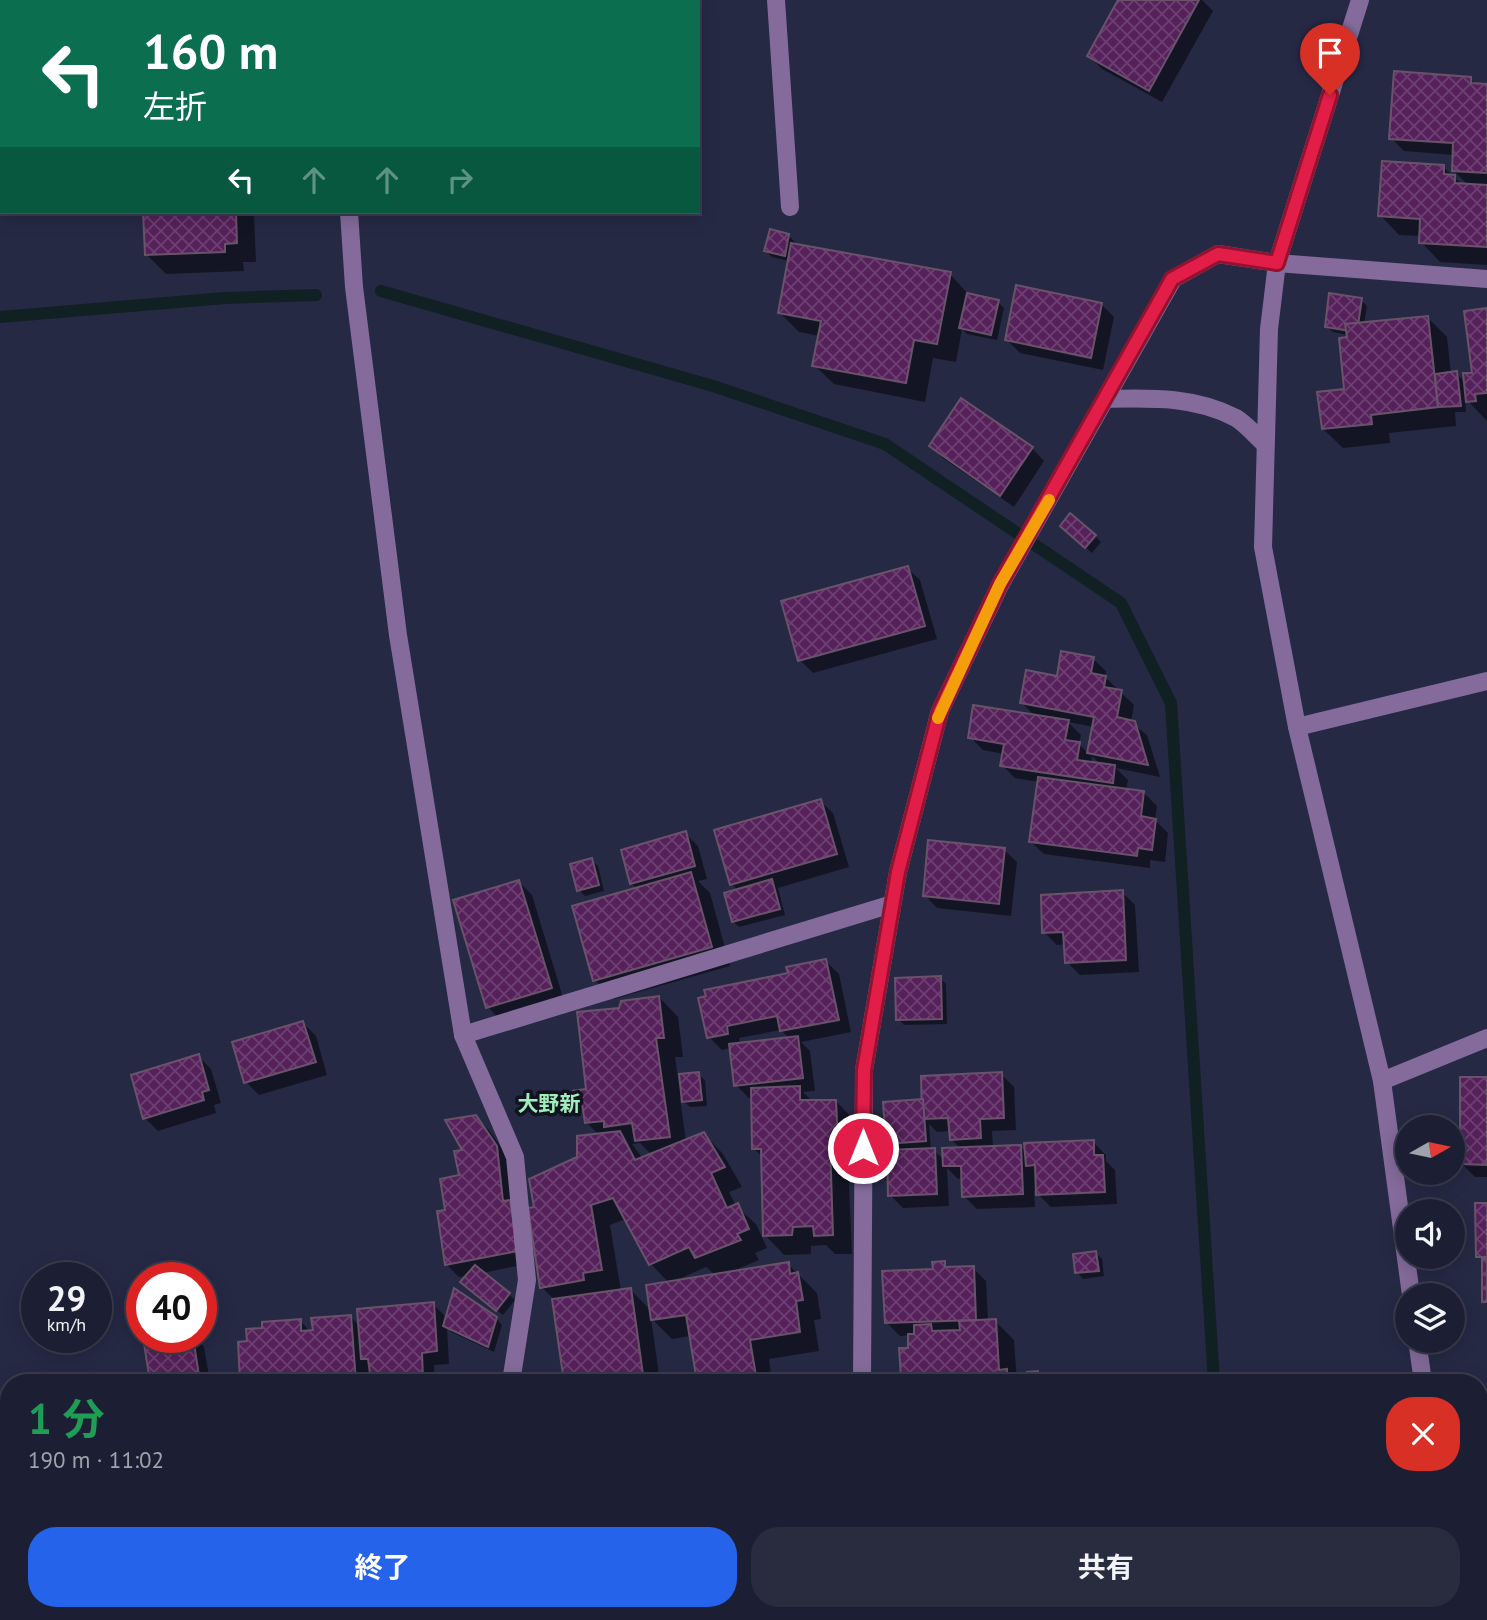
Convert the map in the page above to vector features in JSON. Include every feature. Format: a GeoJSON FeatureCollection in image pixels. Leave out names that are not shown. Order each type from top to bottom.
{"type":"FeatureCollection","features":[{"type":"Feature","properties":{"kind":"street"},"geometry":{"type":"LineString","coordinates":[[776,0],[790,207]]}},
{"type":"Feature","properties":{"kind":"street"},"geometry":{"type":"LineString","coordinates":[[1360,0],[1277,263],[1269,329],[1264,547],[1297,727],[1382,1082],[1409,1283]]}},
{"type":"Feature","properties":{"kind":"street"},"geometry":{"type":"LineString","coordinates":[[349,214],[354,287],[398,635],[463,1035],[515,1157],[527,1280],[512,1374]]}},
{"type":"Feature","properties":{"kind":"street"},"geometry":{"type":"LineString","coordinates":[[862,1374],[864,1070],[898,872],[940,711],[1000,584],[1172,279],[1218,254],[1277,263],[1487,279]]}},
{"type":"Feature","properties":{"kind":"street"},"geometry":{"type":"LineString","coordinates":[[1105,400],[1160,397],[1181,400],[1237,419],[1265,444]]}},
{"type":"Feature","properties":{"kind":"street"},"geometry":{"type":"LineString","coordinates":[[1297,727],[1487,681]]}},
{"type":"Feature","properties":{"kind":"street"},"geometry":{"type":"LineString","coordinates":[[463,1035],[892,904]]}},
{"type":"Feature","properties":{"kind":"street"},"geometry":{"type":"LineString","coordinates":[[1382,1082],[1487,1038]]}},
{"type":"Feature","properties":{"kind":"street"},"geometry":{"type":"LineString","coordinates":[[1419,1353],[1422,1374]]}},
{"type":"Feature","properties":{"kind":"building"},"geometry":{"type":"Polygon","coordinates":[[[1118,0],[1199,0],[1149,91],[1087,56],[1118,0]]]}},
{"type":"Feature","properties":{"kind":"building"},"geometry":{"type":"Polygon","coordinates":[[[1394,71],[1471,77],[1471,83],[1487,84],[1487,173],[1452,171],[1453,143],[1389,139],[1394,71]]]}},
{"type":"Feature","properties":{"kind":"building"},"geometry":{"type":"Polygon","coordinates":[[[1382,161],[1444,165],[1444,174],[1455,175],[1455,183],[1487,185],[1487,247],[1419,243],[1420,219],[1378,216],[1382,161]]]}},
{"type":"Feature","properties":{"kind":"building"},"geometry":{"type":"Polygon","coordinates":[[[143,214],[236,214],[237,243],[225,244],[225,252],[145,255],[143,214]]]}},
{"type":"Feature","properties":{"kind":"building"},"geometry":{"type":"Polygon","coordinates":[[[770,229],[789,234],[785,256],[764,251],[770,229]]]}},
{"type":"Feature","properties":{"kind":"building"},"geometry":{"type":"Polygon","coordinates":[[[791,243],[951,272],[937,344],[914,340],[906,383],[812,366],[821,321],[778,313],[791,243]]]}},
{"type":"Feature","properties":{"kind":"building"},"geometry":{"type":"Polygon","coordinates":[[[1016,285],[1102,303],[1091,358],[1005,340],[1016,285]]]}},
{"type":"Feature","properties":{"kind":"building"},"geometry":{"type":"Polygon","coordinates":[[[967,293],[999,300],[991,335],[959,328],[967,293]]]}},
{"type":"Feature","properties":{"kind":"building"},"geometry":{"type":"Polygon","coordinates":[[[1329,293],[1362,298],[1357,332],[1325,327],[1329,293]]]}},
{"type":"Feature","properties":{"kind":"building"},"geometry":{"type":"Polygon","coordinates":[[[1487,308],[1487,393],[1475,394],[1476,401],[1466,402],[1463,373],[1472,373],[1464,311],[1487,308]]]}},
{"type":"Feature","properties":{"kind":"building"},"geometry":{"type":"Polygon","coordinates":[[[1428,316],[1438,407],[1371,415],[1372,424],[1322,429],[1317,392],[1344,389],[1339,338],[1347,337],[1345,324],[1428,316]]]}},
{"type":"Feature","properties":{"kind":"building"},"geometry":{"type":"Polygon","coordinates":[[[1457,371],[1461,406],[1438,407],[1435,374],[1457,371]]]}},
{"type":"Feature","properties":{"kind":"building"},"geometry":{"type":"Polygon","coordinates":[[[961,398],[1033,447],[1000,496],[929,446],[961,398]]]}},
{"type":"Feature","properties":{"kind":"building"},"geometry":{"type":"Polygon","coordinates":[[[1070,513],[1096,535],[1085,548],[1060,526],[1070,513]]]}},
{"type":"Feature","properties":{"kind":"building"},"geometry":{"type":"Polygon","coordinates":[[[908,566],[925,626],[798,661],[781,601],[908,566]]]}},
{"type":"Feature","properties":{"kind":"building"},"geometry":{"type":"Polygon","coordinates":[[[1061,651],[1094,657],[1091,673],[1106,676],[1104,687],[1122,690],[1117,717],[1135,721],[1148,765],[1087,753],[1094,717],[1020,703],[1026,670],[1057,676],[1061,651]]]}},
{"type":"Feature","properties":{"kind":"building"},"geometry":{"type":"Polygon","coordinates":[[[973,705],[1069,720],[1065,740],[1080,742],[1077,760],[1115,765],[1113,783],[1000,766],[1004,744],[968,738],[973,705]]]}},
{"type":"Feature","properties":{"kind":"building"},"geometry":{"type":"Polygon","coordinates":[[[1038,777],[1144,791],[1141,816],[1156,819],[1152,850],[1138,848],[1137,856],[1029,842],[1038,777]]]}},
{"type":"Feature","properties":{"kind":"building"},"geometry":{"type":"Polygon","coordinates":[[[821,799],[837,854],[730,885],[714,830],[821,799]]]}},
{"type":"Feature","properties":{"kind":"building"},"geometry":{"type":"Polygon","coordinates":[[[686,831],[695,866],[630,884],[621,850],[686,831]]]}},
{"type":"Feature","properties":{"kind":"building"},"geometry":{"type":"Polygon","coordinates":[[[928,840],[1005,848],[999,904],[923,896],[928,840]]]}},
{"type":"Feature","properties":{"kind":"building"},"geometry":{"type":"Polygon","coordinates":[[[592,858],[599,885],[577,891],[570,864],[592,858]]]}},
{"type":"Feature","properties":{"kind":"building"},"geometry":{"type":"Polygon","coordinates":[[[691,872],[712,947],[593,981],[572,906],[691,872]]]}},
{"type":"Feature","properties":{"kind":"building"},"geometry":{"type":"Polygon","coordinates":[[[772,879],[780,909],[732,922],[724,893],[772,879]]]}},
{"type":"Feature","properties":{"kind":"building"},"geometry":{"type":"Polygon","coordinates":[[[519,880],[552,988],[486,1008],[453,900],[519,880]]]}},
{"type":"Feature","properties":{"kind":"building"},"geometry":{"type":"Polygon","coordinates":[[[1123,890],[1126,960],[1065,963],[1063,932],[1042,933],[1041,895],[1123,890]]]}},
{"type":"Feature","properties":{"kind":"building"},"geometry":{"type":"Polygon","coordinates":[[[826,959],[839,1020],[780,1031],[777,1016],[727,1026],[728,1034],[707,1038],[698,998],[706,996],[704,990],[788,973],[786,967],[826,959]]]}},
{"type":"Feature","properties":{"kind":"building"},"geometry":{"type":"Polygon","coordinates":[[[941,976],[942,1019],[896,1020],[895,978],[941,976]]]}},
{"type":"Feature","properties":{"kind":"building"},"geometry":{"type":"Polygon","coordinates":[[[659,996],[664,1038],[656,1038],[670,1137],[635,1141],[632,1123],[604,1127],[604,1121],[585,1123],[580,1091],[572,1091],[586,1089],[577,1012],[619,1008],[621,1001],[659,996]]]}},
{"type":"Feature","properties":{"kind":"building"},"geometry":{"type":"Polygon","coordinates":[[[303,1021],[316,1062],[244,1083],[232,1042],[303,1021]]]}},
{"type":"Feature","properties":{"kind":"building"},"geometry":{"type":"Polygon","coordinates":[[[798,1036],[803,1078],[734,1086],[729,1044],[798,1036]]]}},
{"type":"Feature","properties":{"kind":"building"},"geometry":{"type":"Polygon","coordinates":[[[199,1054],[209,1090],[202,1092],[204,1100],[143,1119],[131,1075],[199,1054]]]}},
{"type":"Feature","properties":{"kind":"building"},"geometry":{"type":"Polygon","coordinates":[[[699,1072],[702,1100],[682,1102],[679,1074],[699,1072]]]}},
{"type":"Feature","properties":{"kind":"building"},"geometry":{"type":"Polygon","coordinates":[[[1002,1072],[1004,1118],[980,1119],[981,1138],[950,1140],[948,1118],[922,1119],[921,1076],[1002,1072]]]}},
{"type":"Feature","properties":{"kind":"building"},"geometry":{"type":"Polygon","coordinates":[[[1460,1077],[1487,1077],[1487,1165],[1465,1164],[1465,1115],[1460,1115],[1460,1077]]]}},
{"type":"Feature","properties":{"kind":"building"},"geometry":{"type":"Polygon","coordinates":[[[800,1086],[800,1100],[836,1100],[838,1142],[830,1142],[833,1235],[814,1236],[813,1226],[793,1227],[792,1235],[763,1236],[761,1149],[752,1149],[751,1088],[800,1086]]]}},
{"type":"Feature","properties":{"kind":"building"},"geometry":{"type":"Polygon","coordinates":[[[923,1099],[926,1141],[886,1144],[883,1102],[923,1099]]]}},
{"type":"Feature","properties":{"kind":"building"},"geometry":{"type":"Polygon","coordinates":[[[476,1115],[497,1146],[503,1201],[510,1200],[518,1251],[445,1265],[437,1211],[445,1210],[440,1179],[459,1175],[454,1151],[462,1150],[445,1120],[476,1115]]]}},
{"type":"Feature","properties":{"kind":"building"},"geometry":{"type":"Polygon","coordinates":[[[620,1131],[635,1160],[704,1132],[725,1167],[711,1173],[727,1208],[738,1203],[749,1229],[737,1234],[741,1240],[695,1258],[689,1247],[649,1265],[613,1198],[591,1205],[602,1270],[583,1273],[584,1280],[540,1288],[528,1208],[534,1207],[529,1179],[577,1157],[577,1136],[620,1131]]]}},
{"type":"Feature","properties":{"kind":"building"},"geometry":{"type":"Polygon","coordinates":[[[1094,1140],[1094,1155],[1103,1155],[1105,1192],[1036,1195],[1035,1165],[1026,1166],[1024,1143],[1094,1140]]]}},
{"type":"Feature","properties":{"kind":"building"},"geometry":{"type":"Polygon","coordinates":[[[1021,1145],[1023,1194],[962,1197],[961,1166],[943,1166],[942,1148],[1021,1145]]]}},
{"type":"Feature","properties":{"kind":"building"},"geometry":{"type":"Polygon","coordinates":[[[935,1148],[937,1194],[888,1196],[887,1150],[935,1148]]]}},
{"type":"Feature","properties":{"kind":"building"},"geometry":{"type":"Polygon","coordinates":[[[1475,1203],[1487,1203],[1487,1257],[1476,1257],[1475,1203]]]}},
{"type":"Feature","properties":{"kind":"building"},"geometry":{"type":"Polygon","coordinates":[[[1096,1251],[1099,1271],[1075,1273],[1073,1254],[1096,1251]]]}},
{"type":"Feature","properties":{"kind":"building"},"geometry":{"type":"Polygon","coordinates":[[[1482,1259],[1487,1259],[1487,1302],[1482,1302],[1482,1259]]]}},
{"type":"Feature","properties":{"kind":"building"},"geometry":{"type":"Polygon","coordinates":[[[945,1261],[945,1267],[974,1266],[976,1320],[885,1323],[882,1271],[933,1269],[932,1262],[945,1261]]]}},
{"type":"Feature","properties":{"kind":"building"},"geometry":{"type":"Polygon","coordinates":[[[789,1262],[790,1274],[798,1272],[803,1300],[796,1301],[800,1332],[750,1340],[756,1374],[696,1374],[686,1315],[651,1320],[646,1285],[789,1262]]]}},
{"type":"Feature","properties":{"kind":"building"},"geometry":{"type":"Polygon","coordinates":[[[475,1265],[510,1293],[496,1311],[460,1282],[475,1265]]]}},
{"type":"Feature","properties":{"kind":"building"},"geometry":{"type":"Polygon","coordinates":[[[454,1288],[497,1317],[488,1347],[443,1326],[454,1288]]]}},
{"type":"Feature","properties":{"kind":"building"},"geometry":{"type":"Polygon","coordinates":[[[631,1288],[643,1374],[563,1374],[552,1299],[631,1288]]]}},
{"type":"Feature","properties":{"kind":"building"},"geometry":{"type":"Polygon","coordinates":[[[434,1302],[437,1351],[422,1353],[423,1374],[370,1374],[368,1359],[361,1359],[357,1309],[434,1302]]]}},
{"type":"Feature","properties":{"kind":"building"},"geometry":{"type":"Polygon","coordinates":[[[351,1315],[355,1374],[240,1374],[238,1342],[247,1341],[246,1329],[262,1328],[262,1322],[301,1319],[301,1331],[313,1330],[311,1318],[351,1315]]]}},
{"type":"Feature","properties":{"kind":"building"},"geometry":{"type":"Polygon","coordinates":[[[996,1319],[999,1370],[1007,1369],[1007,1374],[901,1374],[899,1348],[908,1348],[908,1334],[914,1334],[914,1325],[931,1324],[932,1331],[960,1330],[959,1321],[996,1319]]]}},
{"type":"Feature","properties":{"kind":"building"},"geometry":{"type":"Polygon","coordinates":[[[145,1353],[195,1353],[199,1374],[149,1374],[145,1353]]]}},
{"type":"Feature","properties":{"kind":"waterway"},"geometry":{"type":"LineString","coordinates":[[381,291],[713,386],[885,444],[1121,603],[1171,703],[1213,1374]]}},
{"type":"Feature","properties":{"kind":"waterway"},"geometry":{"type":"LineString","coordinates":[[0,317],[225,298],[316,295]]}},
{"type":"Feature","properties":{"kind":"slow traffic"},"geometry":{"type":"LineString","coordinates":[[938,718],[1000,584],[1049,500]]}},
{"type":"Feature","properties":{"kind":"district","name":"大野新"},"geometry":{"type":"Point","coordinates":[549,1103]}},
{"type":"Feature","properties":{"kind":"route"},"geometry":{"type":"LineString","coordinates":[[863,1148],[864,1070],[898,872],[940,711],[1000,584],[1172,279],[1218,254],[1277,263],[1330,95]]}}]}
